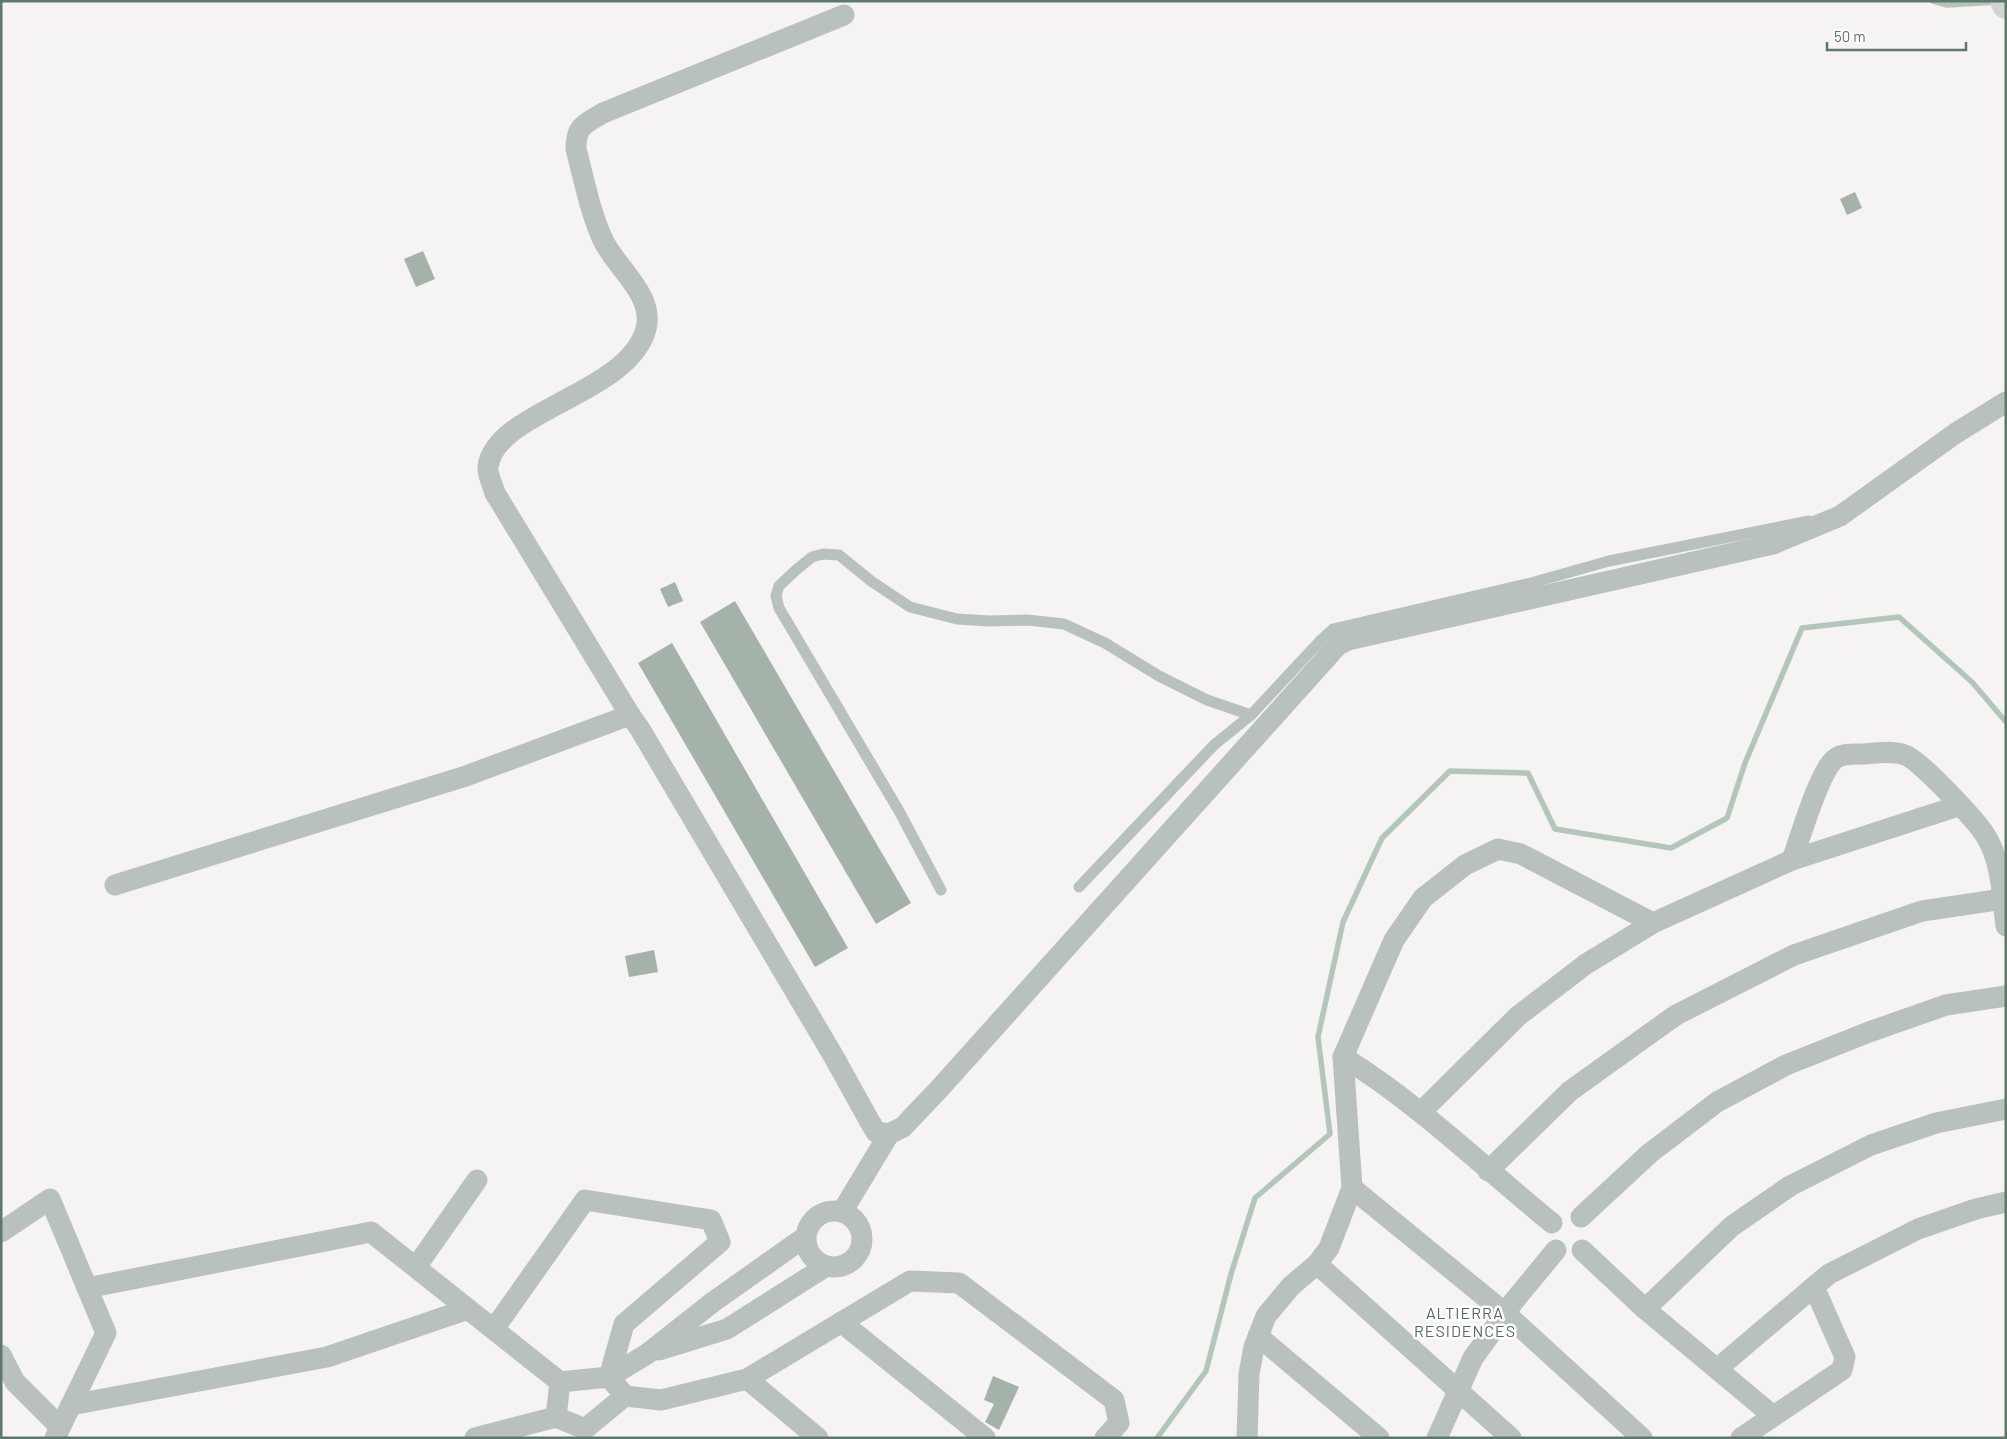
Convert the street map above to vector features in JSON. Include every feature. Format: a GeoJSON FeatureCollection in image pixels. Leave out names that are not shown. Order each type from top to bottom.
{"type":"FeatureCollection","features":[{"type":"Feature","properties":{"kind":"main road"},"geometry":{"type":"LineString","coordinates":[[2004,1],[2006,5]]}},
{"type":"Feature","properties":{"kind":"street"},"geometry":{"type":"LineString","coordinates":[[844,15],[603,113],[582,125],[576,135],[576,149],[602,239],[644,301],[646,328],[636,349],[609,376],[510,433],[496,446],[487,468],[495,492],[630,715],[640,728],[876,1132],[888,1134],[903,1128],[1338,645],[1348,640],[1773,544],[1840,516],[1956,433],[2006,402]]}},
{"type":"Feature","properties":{"kind":"street"},"geometry":{"type":"LineString","coordinates":[[115,885],[466,776],[630,715]]}},
{"type":"Feature","properties":{"kind":"street"},"geometry":{"type":"LineString","coordinates":[[1792,860],[1829,765],[1836,758],[1845,754],[1894,752],[1906,755],[1917,762],[1958,806],[1970,814],[1987,838],[1999,868],[2006,926]]}},
{"type":"Feature","properties":{"kind":"street"},"geometry":{"type":"LineString","coordinates":[[1421,1112],[1518,1016],[1586,964],[1653,923],[1792,860],[1958,806]]}},
{"type":"Feature","properties":{"kind":"street"},"geometry":{"type":"LineString","coordinates":[[1247,1438],[1249,1374],[1258,1336],[1266,1316],[1291,1286],[1317,1264],[1329,1248],[1352,1188],[1343,1056],[1394,940],[1422,898],[1465,865],[1498,849],[1521,854],[1653,923]]}},
{"type":"Feature","properties":{"kind":"street"},"geometry":{"type":"LineString","coordinates":[[1488,1171],[1570,1091],[1676,1014],[1794,955],[1922,911],[2002,898]]}},
{"type":"Feature","properties":{"kind":"street"},"geometry":{"type":"LineString","coordinates":[[1581,1217],[1650,1153],[1717,1102],[1786,1065],[1869,1032],[1946,1005],[2006,996]]}},
{"type":"Feature","properties":{"kind":"street"},"geometry":{"type":"LineString","coordinates":[[1343,1056],[1372,1074],[1421,1112],[1488,1171],[1552,1223]]}},
{"type":"Feature","properties":{"kind":"street"},"geometry":{"type":"LineString","coordinates":[[1645,1309],[1732,1226],[1790,1186],[1871,1145],[1936,1123],[2006,1109]]}},
{"type":"Feature","properties":{"kind":"street"},"geometry":{"type":"LineString","coordinates":[[842,1212],[888,1134]]}},
{"type":"Feature","properties":{"kind":"street"},"geometry":{"type":"LineString","coordinates":[[416,1267],[477,1180]]}},
{"type":"Feature","properties":{"kind":"street"},"geometry":{"type":"LineString","coordinates":[[1352,1188],[1505,1313],[1642,1438]]}},
{"type":"Feature","properties":{"kind":"street"},"geometry":{"type":"LineString","coordinates":[[1,1232],[50,1199],[106,1333],[58,1432],[15,1382],[1,1356]]}},
{"type":"Feature","properties":{"kind":"street"},"geometry":{"type":"LineString","coordinates":[[494,1329],[585,1200],[711,1220],[720,1242],[624,1324],[609,1377]]}},
{"type":"Feature","properties":{"kind":"street"},"geometry":{"type":"LineString","coordinates":[[1717,1369],[1830,1274],[1918,1229],[1976,1208],[2006,1202]]}},
{"type":"Feature","properties":{"kind":"street"},"geometry":{"type":"LineString","coordinates":[[830,1211],[842,1212],[853,1218],[860,1229],[862,1242],[858,1254],[850,1264],[838,1268],[825,1267],[814,1260],[807,1250],[805,1237],[808,1225],[817,1215],[830,1211]]}},
{"type":"Feature","properties":{"kind":"street"},"geometry":{"type":"LineString","coordinates":[[1568,1214],[1581,1217],[1586,1222],[1589,1233],[1586,1245],[1582,1250],[1568,1254],[1556,1250],[1548,1234],[1552,1223],[1556,1218],[1568,1214]]}},
{"type":"Feature","properties":{"kind":"street"},"geometry":{"type":"LineString","coordinates":[[87,1288],[371,1232],[560,1382],[609,1377],[647,1354],[713,1302],[805,1237]]}},
{"type":"Feature","properties":{"kind":"street"},"geometry":{"type":"LineString","coordinates":[[1437,1438],[1473,1358],[1505,1313],[1556,1250]]}},
{"type":"Feature","properties":{"kind":"street"},"geometry":{"type":"LineString","coordinates":[[1582,1250],[1645,1309],[1772,1415]]}},
{"type":"Feature","properties":{"kind":"street"},"geometry":{"type":"LineString","coordinates":[[1317,1264],[1511,1438]]}},
{"type":"Feature","properties":{"kind":"street"},"geometry":{"type":"LineString","coordinates":[[647,1354],[727,1329],[825,1267]]}},
{"type":"Feature","properties":{"kind":"street"},"geometry":{"type":"LineString","coordinates":[[609,1377],[625,1396],[661,1400],[747,1378],[910,1281],[959,1283],[1114,1400],[1119,1423],[1104,1438]]}},
{"type":"Feature","properties":{"kind":"street"},"geometry":{"type":"LineString","coordinates":[[1741,1438],[1772,1415],[1842,1370],[1845,1357],[1814,1287]]}},
{"type":"Feature","properties":{"kind":"street"},"geometry":{"type":"LineString","coordinates":[[71,1405],[327,1357],[468,1309]]}},
{"type":"Feature","properties":{"kind":"street"},"geometry":{"type":"LineString","coordinates":[[841,1322],[985,1438]]}},
{"type":"Feature","properties":{"kind":"street"},"geometry":{"type":"LineString","coordinates":[[1258,1336],[1379,1438]]}},
{"type":"Feature","properties":{"kind":"street"},"geometry":{"type":"LineString","coordinates":[[747,1378],[818,1438]]}},
{"type":"Feature","properties":{"kind":"street"},"geometry":{"type":"LineString","coordinates":[[556,1417],[560,1382]]}},
{"type":"Feature","properties":{"kind":"street"},"geometry":{"type":"LineString","coordinates":[[475,1438],[556,1417],[586,1434],[625,1396]]}},
{"type":"Feature","properties":{"kind":"lane"},"geometry":{"type":"LineString","coordinates":[[1079,887],[1214,745],[1251,715],[1333,629],[1531,583],[1609,561],[1840,516]]}},
{"type":"Feature","properties":{"kind":"lane"},"geometry":{"type":"LineString","coordinates":[[941,890],[899,811],[779,608],[776,596],[779,586],[812,557],[823,554],[839,555],[871,581],[910,607],[957,619],[989,621],[1027,620],[1064,624],[1105,643],[1159,676],[1207,700],[1251,715]]}},
{"type":"Feature","properties":{"kind":"building"},"geometry":{"type":"Polygon","coordinates":[[[1855,192],[1862,208],[1847,215],[1840,199],[1855,192]]]}},
{"type":"Feature","properties":{"kind":"building"},"geometry":{"type":"Polygon","coordinates":[[[423,251],[435,279],[416,287],[404,259],[423,251]]]}},
{"type":"Feature","properties":{"kind":"building"},"geometry":{"type":"Polygon","coordinates":[[[675,582],[683,601],[668,607],[660,589],[675,582]]]}},
{"type":"Feature","properties":{"kind":"building"},"geometry":{"type":"Polygon","coordinates":[[[735,601],[911,903],[876,924],[700,622],[735,601]]]}},
{"type":"Feature","properties":{"kind":"building"},"geometry":{"type":"Polygon","coordinates":[[[672,643],[848,948],[815,967],[638,663],[672,643]]]}},
{"type":"Feature","properties":{"kind":"building"},"geometry":{"type":"Polygon","coordinates":[[[654,950],[658,972],[629,977],[625,956],[654,950]]]}},
{"type":"Feature","properties":{"kind":"building"},"geometry":{"type":"Polygon","coordinates":[[[993,1376],[1019,1387],[999,1430],[985,1422],[994,1404],[984,1400],[993,1376]]]}},
{"type":"Feature","properties":{"kind":"waterway"},"geometry":{"type":"LineString","coordinates":[[1933,1],[1947,5],[1997,2]]}},
{"type":"Feature","properties":{"kind":"waterway"},"geometry":{"type":"LineString","coordinates":[[1157,1438],[1206,1371],[1231,1274],[1255,1198],[1330,1134],[1318,1037],[1343,922],[1382,838],[1450,771],[1528,773],[1555,829],[1671,848],[1727,818],[1745,763],[1802,628],[1899,617],[1972,682],[2006,722]]}},
{"type":"Feature","properties":{"kind":"district","name":"ALTIERRA RESIDENCES"},"geometry":{"type":"Point","coordinates":[1465,1322]}}]}
